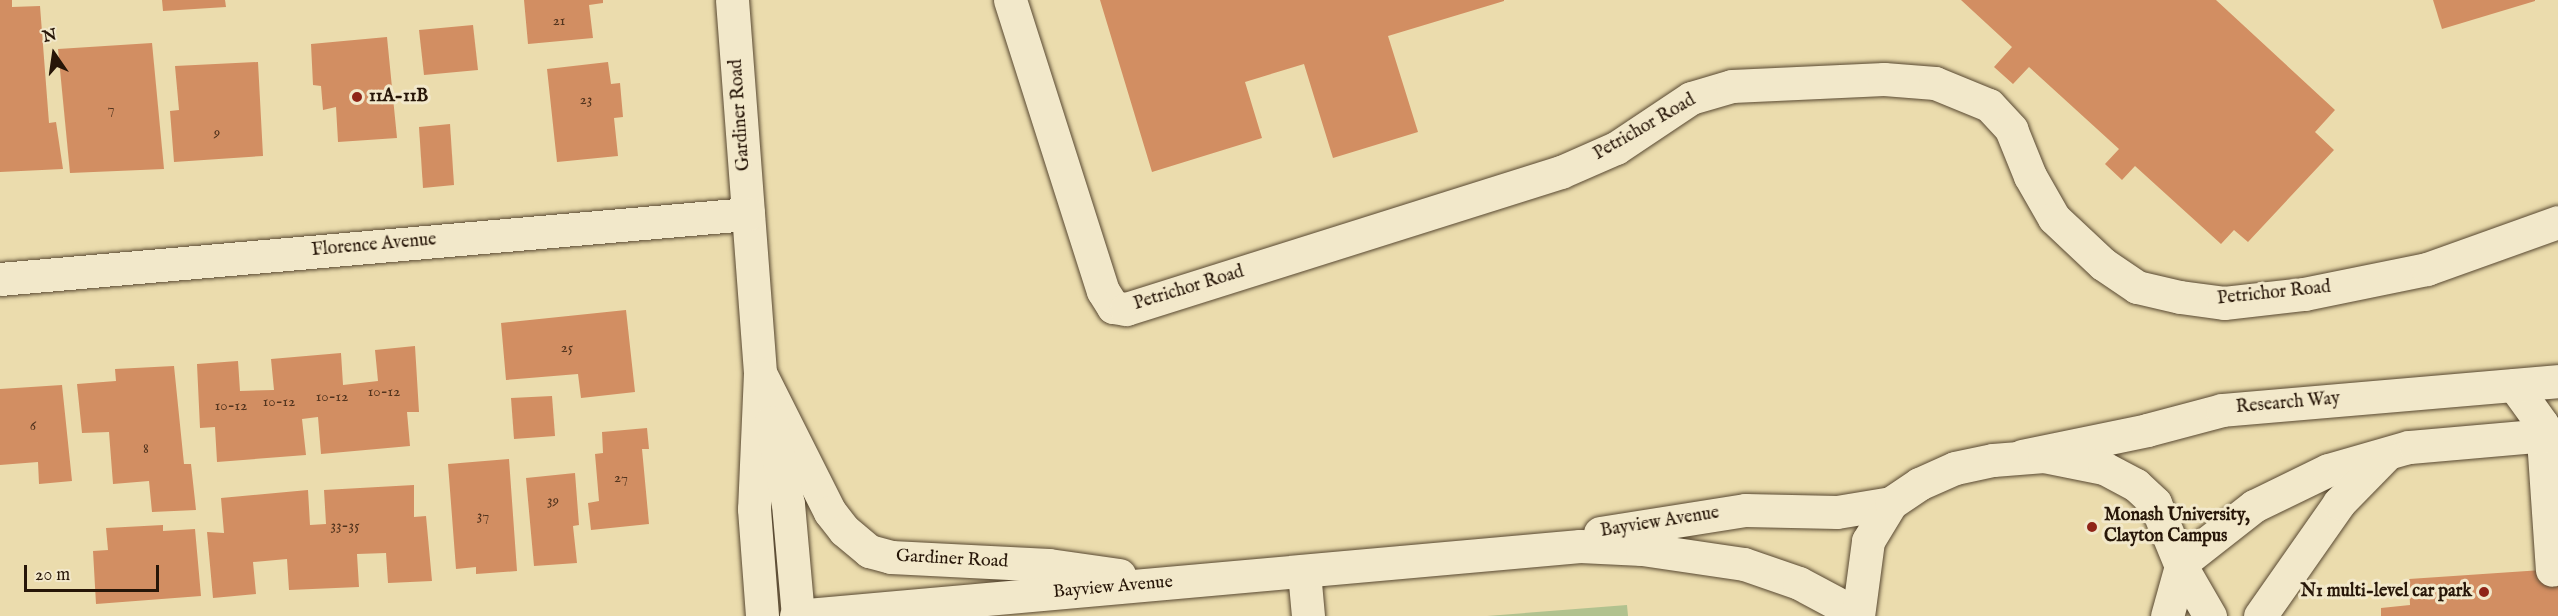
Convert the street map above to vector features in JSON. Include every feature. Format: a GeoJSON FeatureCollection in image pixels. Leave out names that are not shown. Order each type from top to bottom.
{"type":"FeatureCollection","features":[{"type":"Feature","properties":{"kind":"street","name":"Gardiner Road"},"geometry":{"type":"LineString","coordinates":[[732,0],[760,373],[754,509],[762,616]]}},
{"type":"Feature","properties":{"kind":"street","name":"Petrichor Road"},"geometry":{"type":"LineString","coordinates":[[1010,0],[1103,291],[1113,307],[1126,309],[1561,172],[1616,148],[1691,98],[1732,86],[1884,79],[1935,83],[1989,105],[2011,129],[2030,176],[2054,218],[2103,264],[2137,287],[2180,297],[2224,303],[2304,294],[2427,269],[2558,222]]}},
{"type":"Feature","properties":{"kind":"street","name":"Florence Avenue"},"geometry":{"type":"LineString","coordinates":[[0,279],[748,214]]}},
{"type":"Feature","properties":{"kind":"street","name":"Gardiner Road"},"geometry":{"type":"LineString","coordinates":[[760,373],[830,512],[844,530],[869,551],[891,557],[1049,565],[1174,583]]}},
{"type":"Feature","properties":{"kind":"street","name":"Gardiner Road"},"geometry":{"type":"LineString","coordinates":[[760,373],[789,504],[797,616]]}},
{"type":"Feature","properties":{"kind":"street","name":"Research Way"},"geometry":{"type":"LineString","coordinates":[[2022,456],[2128,435],[2222,410],[2558,381]]}},
{"type":"Feature","properties":{"kind":"street"},"geometry":{"type":"LineString","coordinates":[[2514,385],[2551,435],[2552,570]]}},
{"type":"Feature","properties":{"kind":"street"},"geometry":{"type":"LineString","coordinates":[[2167,616],[2180,565],[2241,514],[2328,470],[2391,451],[2551,435]]}},
{"type":"Feature","properties":{"kind":"street"},"geometry":{"type":"LineString","coordinates":[[2260,616],[2339,503],[2391,451]]}},
{"type":"Feature","properties":{"kind":"street"},"geometry":{"type":"LineString","coordinates":[[1858,615],[1868,541],[1891,503],[1919,484],[1955,468],[2022,456],[2084,461],[2136,485],[2162,515],[2180,565],[2210,616]]}},
{"type":"Feature","properties":{"kind":"street","name":"Bayview Avenue"},"geometry":{"type":"LineString","coordinates":[[1429,558],[1723,513],[1777,509],[1837,512],[1891,503]]}},
{"type":"Feature","properties":{"kind":"street","name":"Bayview Avenue"},"geometry":{"type":"LineString","coordinates":[[797,616],[1580,546],[1642,549],[1771,572],[1858,615]]}},
{"type":"Feature","properties":{"kind":"street"},"geometry":{"type":"LineString","coordinates":[[1304,572],[1308,616]]}},
{"type":"Feature","properties":{"kind":"green space"},"geometry":{"type":"Polygon","coordinates":[[[1627,605],[1628,616],[1487,616],[1627,605]]]}},
{"type":"Feature","properties":{"kind":"building"},"geometry":{"type":"Polygon","coordinates":[[[0,0],[12,0],[12,7],[40,6],[49,123],[56,122],[63,169],[0,172],[0,0]]]}},
{"type":"Feature","properties":{"kind":"building"},"geometry":{"type":"Polygon","coordinates":[[[162,0],[225,0],[226,7],[163,11],[162,0]]]}},
{"type":"Feature","properties":{"kind":"building"},"geometry":{"type":"Polygon","coordinates":[[[524,0],[603,0],[603,3],[589,5],[593,38],[528,44],[524,0]]]}},
{"type":"Feature","properties":{"kind":"building"},"geometry":{"type":"Polygon","coordinates":[[[1100,0],[1504,1],[1388,36],[1418,132],[1333,158],[1304,64],[1245,82],[1262,138],[1152,172],[1100,0]]]}},
{"type":"Feature","properties":{"kind":"building"},"geometry":{"type":"Polygon","coordinates":[[[1961,0],[2216,0],[2335,110],[2315,132],[2334,150],[2248,242],[2234,230],[2221,244],[2135,166],[2122,180],[2105,164],[2119,149],[2029,67],[2013,84],[1994,67],[2012,47],[1961,0]]]}},
{"type":"Feature","properties":{"kind":"building"},"geometry":{"type":"Polygon","coordinates":[[[2433,0],[2535,0],[2535,1],[2442,29],[2433,0]]]}},
{"type":"Feature","properties":{"kind":"building"},"geometry":{"type":"Polygon","coordinates":[[[473,25],[478,70],[424,75],[419,30],[473,25]]]}},
{"type":"Feature","properties":{"kind":"building","name":"11A-11B"},"geometry":{"type":"Polygon","coordinates":[[[387,37],[397,138],[338,142],[336,107],[323,110],[321,86],[313,85],[311,44],[387,37]]]}},
{"type":"Feature","properties":{"kind":"building"},"geometry":{"type":"Polygon","coordinates":[[[152,43],[164,169],[70,173],[58,49],[152,43]]]}},
{"type":"Feature","properties":{"kind":"building"},"geometry":{"type":"Polygon","coordinates":[[[258,62],[263,156],[174,162],[170,111],[179,110],[175,66],[258,62]]]}},
{"type":"Feature","properties":{"kind":"building"},"geometry":{"type":"Polygon","coordinates":[[[608,62],[611,84],[620,83],[623,117],[614,118],[618,156],[557,162],[547,69],[608,62]]]}},
{"type":"Feature","properties":{"kind":"building"},"geometry":{"type":"Polygon","coordinates":[[[450,124],[454,185],[423,188],[419,127],[450,124]]]}},
{"type":"Feature","properties":{"kind":"building"},"geometry":{"type":"Polygon","coordinates":[[[626,310],[635,392],[581,398],[578,374],[506,380],[501,323],[626,310]]]}},
{"type":"Feature","properties":{"kind":"building"},"geometry":{"type":"Polygon","coordinates":[[[415,346],[419,412],[407,412],[410,446],[321,454],[318,417],[302,419],[306,455],[217,462],[215,427],[200,428],[197,364],[238,361],[240,391],[274,390],[271,359],[341,353],[343,385],[378,381],[375,350],[415,346]]]}},
{"type":"Feature","properties":{"kind":"building"},"geometry":{"type":"Polygon","coordinates":[[[174,366],[184,464],[191,464],[196,510],[152,512],[149,481],[113,484],[109,432],[82,433],[77,384],[116,381],[115,369],[174,366]]]}},
{"type":"Feature","properties":{"kind":"building"},"geometry":{"type":"Polygon","coordinates":[[[62,385],[72,481],[39,484],[38,462],[0,465],[0,389],[62,385]]]}},
{"type":"Feature","properties":{"kind":"building"},"geometry":{"type":"Polygon","coordinates":[[[552,396],[555,436],[514,439],[511,398],[552,396]]]}},
{"type":"Feature","properties":{"kind":"building"},"geometry":{"type":"Polygon","coordinates":[[[647,428],[649,449],[642,449],[649,524],[591,530],[588,503],[599,501],[595,454],[603,453],[602,432],[647,428]]]}},
{"type":"Feature","properties":{"kind":"building"},"geometry":{"type":"Polygon","coordinates":[[[509,459],[517,571],[476,574],[476,567],[456,569],[448,464],[509,459]]]}},
{"type":"Feature","properties":{"kind":"building"},"geometry":{"type":"Polygon","coordinates":[[[575,473],[579,525],[573,526],[577,563],[534,566],[526,478],[575,473]]]}},
{"type":"Feature","properties":{"kind":"building"},"geometry":{"type":"Polygon","coordinates":[[[414,485],[414,517],[426,516],[432,581],[388,583],[386,553],[357,554],[359,587],[289,590],[287,559],[253,562],[256,594],[213,598],[207,532],[224,533],[221,498],[308,490],[310,525],[326,524],[324,490],[414,485]]]}},
{"type":"Feature","properties":{"kind":"building"},"geometry":{"type":"Polygon","coordinates":[[[163,525],[163,531],[195,529],[201,596],[96,604],[93,551],[108,550],[106,528],[163,525]]]}},
{"type":"Feature","properties":{"kind":"building","name":"N1 multi-level car park"},"geometry":{"type":"Polygon","coordinates":[[[2558,569],[2558,616],[2381,616],[2381,608],[2410,605],[2409,579],[2558,569]]]}},
{"type":"Feature","properties":{"kind":"place","name":"11A-11B"},"geometry":{"type":"Point","coordinates":[357,97]}},
{"type":"Feature","properties":{"kind":"place","name":"Monash University, Clayton Campus"},"geometry":{"type":"Point","coordinates":[2092,527]}},
{"type":"Feature","properties":{"kind":"place","name":"N1 multi-level car park"},"geometry":{"type":"Point","coordinates":[2484,592]}}]}
